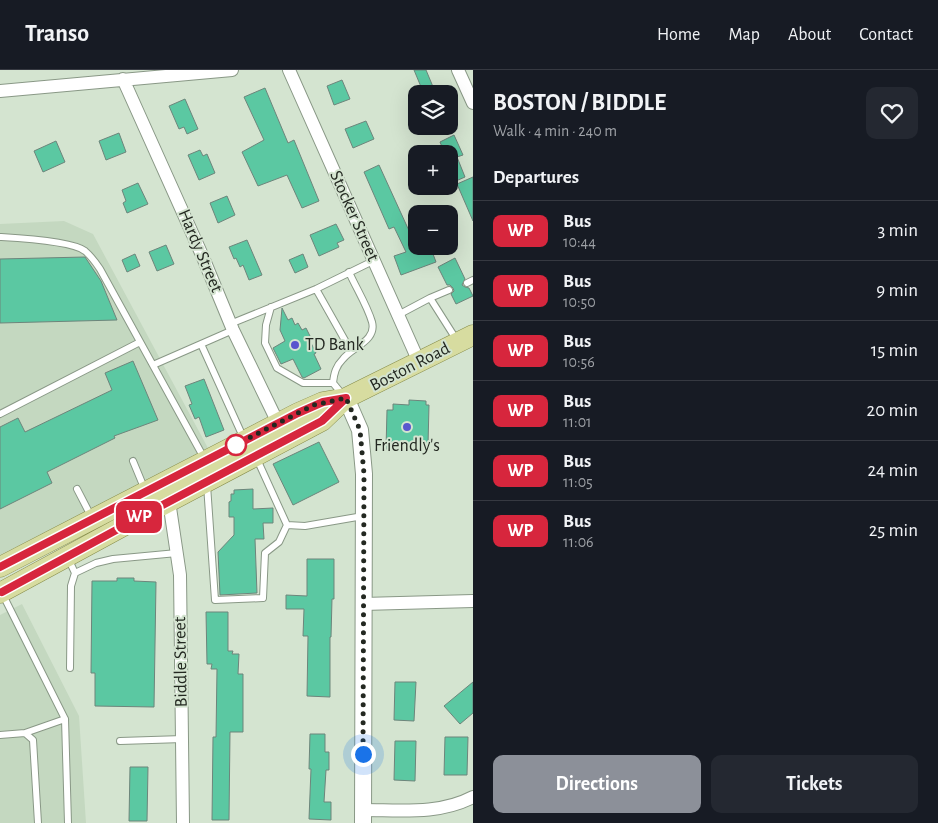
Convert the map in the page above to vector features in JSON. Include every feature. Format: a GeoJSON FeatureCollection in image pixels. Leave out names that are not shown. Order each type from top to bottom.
{"type":"FeatureCollection","features":[{"type":"Feature","properties":{"kind":"main road","name":"Boston Road"},"geometry":{"type":"LineString","coordinates":[[1,593],[71,565],[170,501],[207,482],[278,423],[314,405],[346,398],[466,339]]}},
{"type":"Feature","properties":{"kind":"main road","name":"Boston Road"},"geometry":{"type":"LineString","coordinates":[[0,567],[205,461],[250,448],[322,421],[346,398]]}},
{"type":"Feature","properties":{"kind":"street"},"geometry":{"type":"LineString","coordinates":[[0,91],[122,74],[232,70]]}},
{"type":"Feature","properties":{"kind":"street","name":"Stocker Street"},"geometry":{"type":"LineString","coordinates":[[289,70],[419,362]]}},
{"type":"Feature","properties":{"kind":"street"},"geometry":{"type":"LineString","coordinates":[[458,70],[473,103]]}},
{"type":"Feature","properties":{"kind":"street","name":"Hardy Street"},"geometry":{"type":"LineString","coordinates":[[122,74],[202,254],[232,327],[278,423]]}},
{"type":"Feature","properties":{"kind":"street"},"geometry":{"type":"LineString","coordinates":[[346,398],[360,430],[364,474],[363,817],[444,808],[473,797]]}},
{"type":"Feature","properties":{"kind":"street","name":"Biddle Street"},"geometry":{"type":"LineString","coordinates":[[170,501],[180,575],[184,823]]}},
{"type":"Feature","properties":{"kind":"street"},"geometry":{"type":"LineString","coordinates":[[363,604],[473,601]]}},
{"type":"Feature","properties":{"kind":"lane"},"geometry":{"type":"LineString","coordinates":[[0,238],[25,238],[64,244],[84,250],[100,269],[205,461]]}},
{"type":"Feature","properties":{"kind":"lane"},"geometry":{"type":"LineString","coordinates":[[153,365],[201,344],[270,307],[316,289],[373,261]]}},
{"type":"Feature","properties":{"kind":"lane"},"geometry":{"type":"LineString","coordinates":[[346,398],[333,383],[335,369],[343,358],[365,342],[372,334],[372,323],[349,272]]}},
{"type":"Feature","properties":{"kind":"lane"},"geometry":{"type":"LineString","coordinates":[[316,289],[351,351]]}},
{"type":"Feature","properties":{"kind":"lane"},"geometry":{"type":"LineString","coordinates":[[398,316],[430,298],[449,290]]}},
{"type":"Feature","properties":{"kind":"lane"},"geometry":{"type":"LineString","coordinates":[[430,298],[466,339]]}},
{"type":"Feature","properties":{"kind":"lane"},"geometry":{"type":"LineString","coordinates":[[270,307],[265,343],[277,368],[303,383],[333,383]]}},
{"type":"Feature","properties":{"kind":"lane"},"geometry":{"type":"LineString","coordinates":[[0,414],[140,342]]}},
{"type":"Feature","properties":{"kind":"lane"},"geometry":{"type":"LineString","coordinates":[[201,344],[287,526]]}},
{"type":"Feature","properties":{"kind":"lane"},"geometry":{"type":"LineString","coordinates":[[133,461],[146,492]]}},
{"type":"Feature","properties":{"kind":"lane"},"geometry":{"type":"LineString","coordinates":[[207,482],[215,600],[263,598],[265,553],[279,542],[287,526]]}},
{"type":"Feature","properties":{"kind":"lane"},"geometry":{"type":"LineString","coordinates":[[77,489],[92,519]]}},
{"type":"Feature","properties":{"kind":"lane"},"geometry":{"type":"LineString","coordinates":[[287,526],[305,526],[364,516]]}},
{"type":"Feature","properties":{"kind":"lane"},"geometry":{"type":"LineString","coordinates":[[70,668],[71,565],[113,559],[177,554]]}},
{"type":"Feature","properties":{"kind":"lane"},"geometry":{"type":"LineString","coordinates":[[1,593],[65,719],[68,823]]}},
{"type":"Feature","properties":{"kind":"lane"},"geometry":{"type":"LineString","coordinates":[[0,735],[25,732],[65,719]]}},
{"type":"Feature","properties":{"kind":"lane"},"geometry":{"type":"LineString","coordinates":[[25,732],[33,740],[38,823]]}},
{"type":"Feature","properties":{"kind":"lane"},"geometry":{"type":"LineString","coordinates":[[120,741],[183,739]]}},
{"type":"Feature","properties":{"kind":"shaded area"},"geometry":{"type":"Polygon","coordinates":[[[64,221],[93,234],[209,450],[0,555],[0,224],[64,221]]]}},
{"type":"Feature","properties":{"kind":"shaded area"},"geometry":{"type":"Polygon","coordinates":[[[22,604],[79,716],[86,823],[0,823],[0,615],[22,604]]]}},
{"type":"Feature","properties":{"kind":"building"},"geometry":{"type":"Polygon","coordinates":[[[414,70],[426,70],[432,85],[420,85],[414,70]]]}},
{"type":"Feature","properties":{"kind":"building"},"geometry":{"type":"Polygon","coordinates":[[[342,80],[350,99],[334,105],[327,86],[342,80]]]}},
{"type":"Feature","properties":{"kind":"building"},"geometry":{"type":"Polygon","coordinates":[[[265,88],[288,143],[294,140],[319,201],[302,208],[287,175],[258,186],[242,152],[264,140],[244,97],[265,88]]]}},
{"type":"Feature","properties":{"kind":"building"},"geometry":{"type":"Polygon","coordinates":[[[185,99],[198,129],[187,134],[184,127],[179,129],[169,106],[185,99]]]}},
{"type":"Feature","properties":{"kind":"building"},"geometry":{"type":"Polygon","coordinates":[[[366,121],[374,139],[353,148],[345,129],[366,121]]]}},
{"type":"Feature","properties":{"kind":"building"},"geometry":{"type":"Polygon","coordinates":[[[119,133],[126,152],[106,160],[99,141],[119,133]]]}},
{"type":"Feature","properties":{"kind":"building"},"geometry":{"type":"Polygon","coordinates":[[[454,135],[463,155],[458,157],[458,145],[441,145],[440,142],[454,135]]]}},
{"type":"Feature","properties":{"kind":"building"},"geometry":{"type":"Polygon","coordinates":[[[56,141],[65,162],[43,172],[34,151],[56,141]]]}},
{"type":"Feature","properties":{"kind":"building"},"geometry":{"type":"Polygon","coordinates":[[[200,150],[203,156],[207,154],[215,173],[199,180],[188,155],[200,150]]]}},
{"type":"Feature","properties":{"kind":"building"},"geometry":{"type":"Polygon","coordinates":[[[458,160],[465,177],[458,180],[458,160]]]}},
{"type":"Feature","properties":{"kind":"building"},"geometry":{"type":"Polygon","coordinates":[[[379,165],[408,228],[408,255],[433,255],[436,262],[401,275],[394,256],[406,252],[394,227],[389,229],[364,172],[379,165]]]}},
{"type":"Feature","properties":{"kind":"building"},"geometry":{"type":"Polygon","coordinates":[[[473,177],[473,221],[458,186],[458,184],[473,177]]]}},
{"type":"Feature","properties":{"kind":"building"},"geometry":{"type":"Polygon","coordinates":[[[138,183],[148,204],[127,213],[123,203],[126,201],[122,190],[138,183]]]}},
{"type":"Feature","properties":{"kind":"building"},"geometry":{"type":"Polygon","coordinates":[[[227,196],[235,215],[218,223],[210,203],[227,196]]]}},
{"type":"Feature","properties":{"kind":"building"},"geometry":{"type":"Polygon","coordinates":[[[336,224],[344,240],[337,243],[339,247],[319,256],[310,235],[336,224]]]}},
{"type":"Feature","properties":{"kind":"building"},"geometry":{"type":"Polygon","coordinates":[[[247,240],[262,275],[249,280],[243,265],[240,267],[229,247],[247,240]]]}},
{"type":"Feature","properties":{"kind":"building"},"geometry":{"type":"Polygon","coordinates":[[[166,245],[174,264],[157,271],[149,252],[166,245]]]}},
{"type":"Feature","properties":{"kind":"building"},"geometry":{"type":"Polygon","coordinates":[[[135,254],[140,266],[127,272],[122,260],[135,254]]]}},
{"type":"Feature","properties":{"kind":"building"},"geometry":{"type":"Polygon","coordinates":[[[303,254],[308,267],[295,273],[289,260],[303,254]]]}},
{"type":"Feature","properties":{"kind":"building"},"geometry":{"type":"Polygon","coordinates":[[[85,257],[101,281],[117,320],[0,323],[0,259],[85,257]]]}},
{"type":"Feature","properties":{"kind":"building"},"geometry":{"type":"Polygon","coordinates":[[[455,258],[465,279],[462,285],[469,288],[473,296],[456,304],[451,294],[454,291],[453,288],[447,285],[438,267],[455,258]]]}},
{"type":"Feature","properties":{"kind":"building","name":"TD Bank"},"geometry":{"type":"Polygon","coordinates":[[[282,308],[288,320],[292,318],[295,325],[298,323],[302,330],[306,328],[312,340],[310,341],[316,353],[314,354],[321,369],[304,378],[293,359],[281,364],[273,348],[285,341],[280,330],[282,308]]]}},
{"type":"Feature","properties":{"kind":"building"},"geometry":{"type":"Polygon","coordinates":[[[133,361],[158,420],[114,436],[115,438],[47,472],[52,483],[0,509],[0,427],[18,418],[25,432],[112,390],[105,373],[133,361]]]}},
{"type":"Feature","properties":{"kind":"building"},"geometry":{"type":"Polygon","coordinates":[[[204,379],[224,430],[206,437],[199,417],[195,419],[189,405],[192,404],[185,386],[204,379]]]}},
{"type":"Feature","properties":{"kind":"building","name":"Friendly's"},"geometry":{"type":"Polygon","coordinates":[[[409,400],[426,401],[426,405],[429,405],[428,445],[397,444],[397,449],[386,449],[387,410],[393,410],[393,404],[409,405],[409,400]]]}},
{"type":"Feature","properties":{"kind":"building"},"geometry":{"type":"Polygon","coordinates":[[[319,442],[339,482],[293,505],[273,464],[319,442]]]}},
{"type":"Feature","properties":{"kind":"building"},"geometry":{"type":"Polygon","coordinates":[[[253,489],[253,509],[273,508],[273,523],[263,523],[264,539],[255,539],[257,593],[220,595],[218,552],[234,535],[234,517],[229,517],[231,494],[234,494],[234,490],[253,489]]]}},
{"type":"Feature","properties":{"kind":"building"},"geometry":{"type":"Polygon","coordinates":[[[307,559],[334,559],[334,599],[332,599],[330,637],[330,697],[307,696],[308,636],[303,636],[304,609],[286,609],[286,595],[307,596],[307,559]]]}},
{"type":"Feature","properties":{"kind":"building"},"geometry":{"type":"Polygon","coordinates":[[[117,578],[134,578],[134,581],[156,582],[154,707],[95,706],[95,673],[91,673],[92,581],[117,581],[117,578]]]}},
{"type":"Feature","properties":{"kind":"building"},"geometry":{"type":"Polygon","coordinates":[[[206,612],[228,612],[228,651],[233,651],[232,654],[239,654],[238,674],[243,674],[243,732],[230,732],[229,820],[212,820],[213,737],[216,737],[217,669],[211,669],[212,664],[207,664],[206,612]]]}},
{"type":"Feature","properties":{"kind":"building"},"geometry":{"type":"Polygon","coordinates":[[[395,682],[416,682],[414,721],[394,720],[395,682]]]}},
{"type":"Feature","properties":{"kind":"building"},"geometry":{"type":"Polygon","coordinates":[[[473,682],[473,713],[460,724],[444,706],[473,682]]]}},
{"type":"Feature","properties":{"kind":"building"},"geometry":{"type":"Polygon","coordinates":[[[310,734],[325,734],[325,752],[329,752],[329,770],[326,770],[324,802],[331,802],[331,820],[309,819],[310,734]]]}},
{"type":"Feature","properties":{"kind":"building"},"geometry":{"type":"Polygon","coordinates":[[[445,737],[468,737],[467,775],[444,775],[445,737]]]}},
{"type":"Feature","properties":{"kind":"building"},"geometry":{"type":"Polygon","coordinates":[[[395,741],[416,741],[415,781],[394,780],[395,741]]]}},
{"type":"Feature","properties":{"kind":"building"},"geometry":{"type":"Polygon","coordinates":[[[130,767],[148,767],[147,821],[129,821],[130,767]]]}},
{"type":"Feature","properties":{"kind":"bus line","name":"WP"},"geometry":{"type":"LineString","coordinates":[[0,567],[314,405],[346,398],[322,421],[2,592]]}},
{"type":"Feature","properties":{"kind":"place","name":"TD Bank"},"geometry":{"type":"Point","coordinates":[295,345]}},
{"type":"Feature","properties":{"kind":"place","name":"Friendly's"},"geometry":{"type":"Point","coordinates":[407,427]}},
{"type":"Feature","properties":{"kind":"route"},"geometry":{"type":"LineString","coordinates":[[236,445],[231,447],[314,405],[346,398],[358,424],[363,450],[364,474],[363,754]]}}]}
